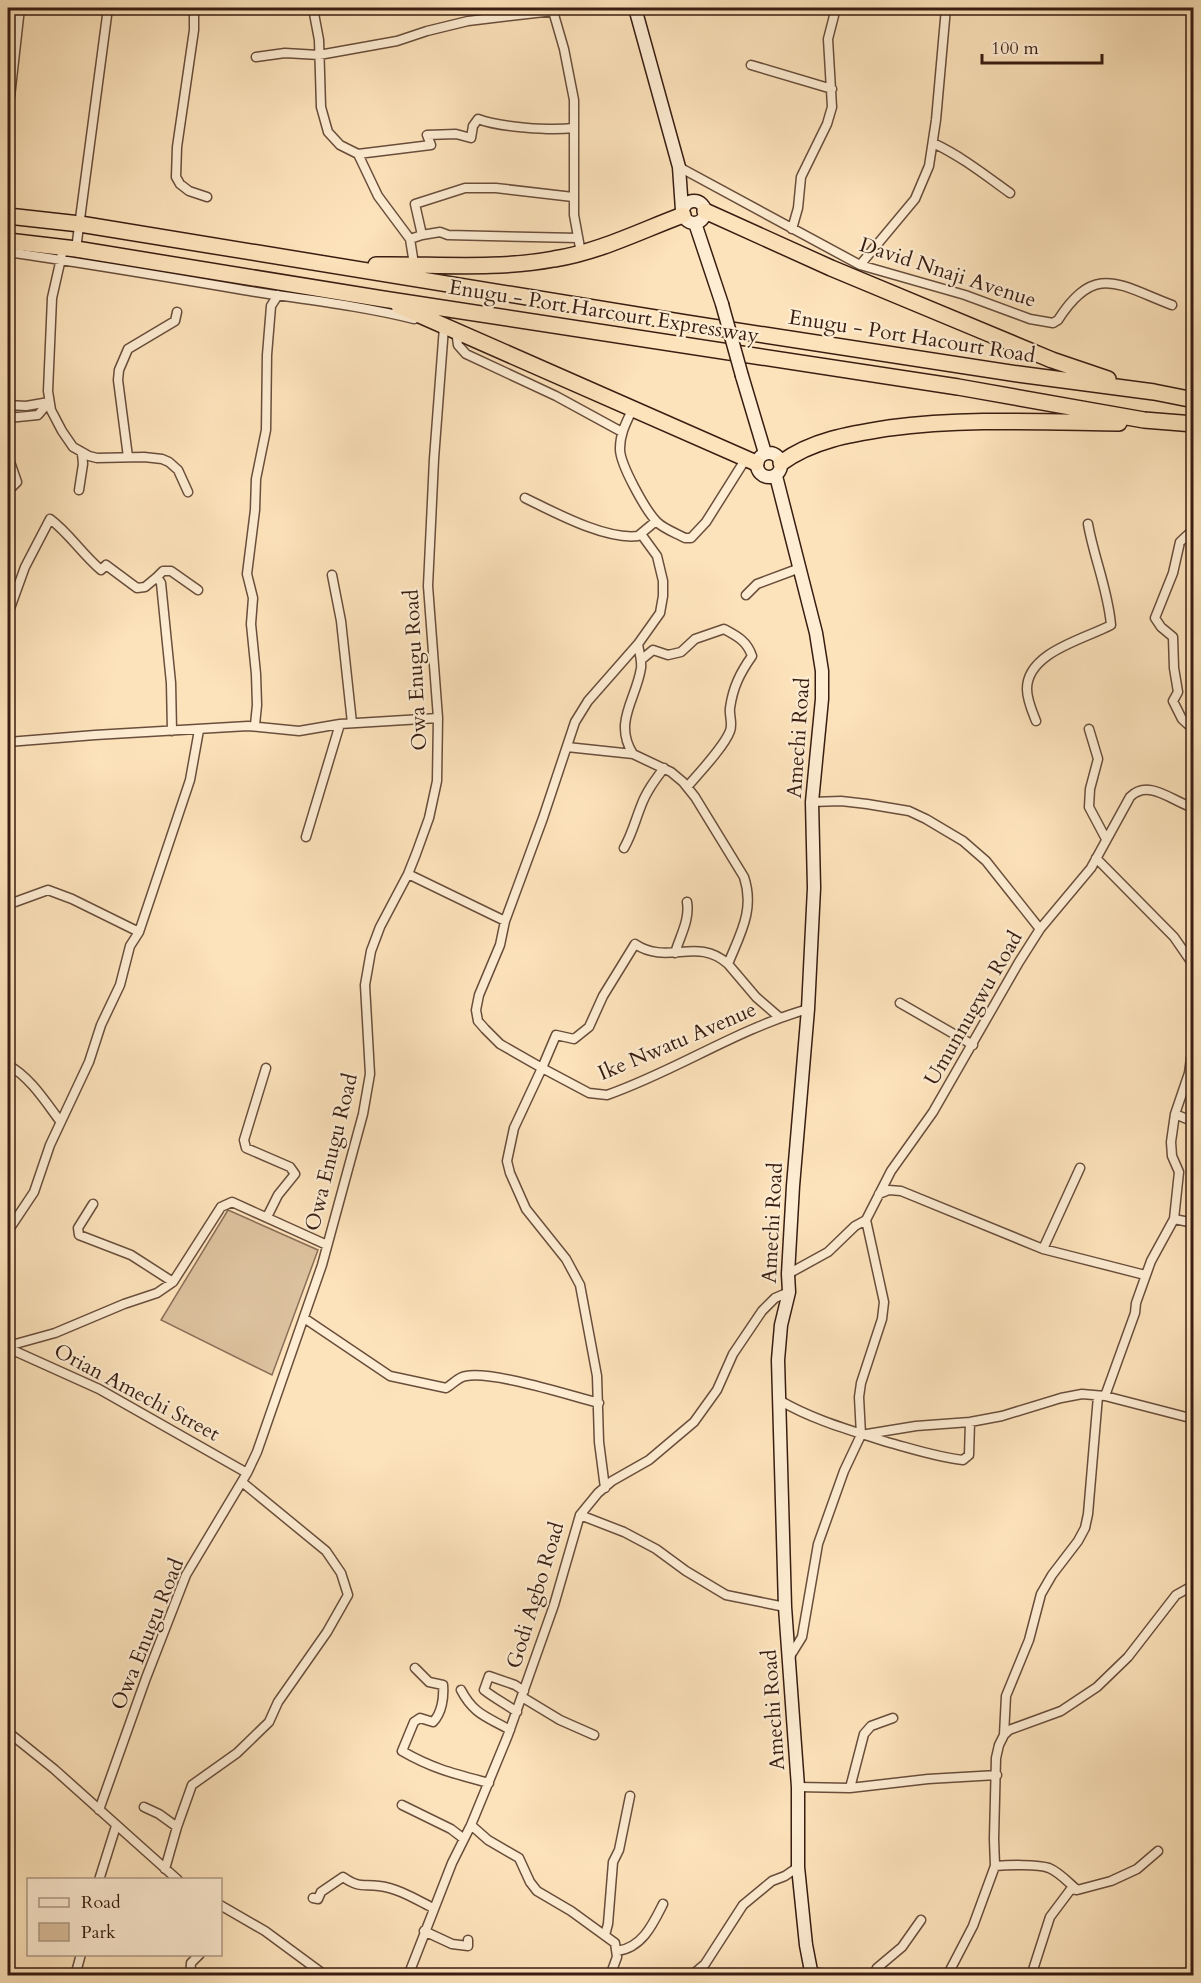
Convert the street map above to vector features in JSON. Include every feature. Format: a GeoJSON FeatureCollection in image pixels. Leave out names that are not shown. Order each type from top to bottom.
{"type":"FeatureCollection","features":[{"type":"Feature","properties":{"kind":"highway"},"geometry":{"type":"LineString","coordinates":[[8,216],[80,224],[340,267],[502,264],[554,260],[579,245],[618,242],[693,212],[1052,360],[1113,381],[1155,392]]}},
{"type":"Feature","properties":{"kind":"highway","name":"Enugu - Port Harcourt Expressway"},"geometry":{"type":"LineString","coordinates":[[8,241],[66,252],[958,387],[1144,420],[1194,424]]}},
{"type":"Feature","properties":{"kind":"highway","name":"Enugu - Port Hacourt Road"},"geometry":{"type":"LineString","coordinates":[[340,267],[1018,374],[1155,392],[1194,400]]}},
{"type":"Feature","properties":{"kind":"highway"},"geometry":{"type":"LineString","coordinates":[[383,299],[756,459]]}},
{"type":"Feature","properties":{"kind":"highway"},"geometry":{"type":"LineString","coordinates":[[779,470],[803,449],[854,433],[961,421],[1123,423],[1144,420]]}},
{"type":"Feature","properties":{"kind":"main road"},"geometry":{"type":"LineString","coordinates":[[635,8],[680,172],[742,375],[756,459],[759,473],[764,476],[779,470],[774,453],[756,459]]}},
{"type":"Feature","properties":{"kind":"main road"},"geometry":{"type":"LineString","coordinates":[[680,172],[693,212]]}},
{"type":"Feature","properties":{"kind":"main road","name":"Amechi Road"},"geometry":{"type":"LineString","coordinates":[[779,470],[816,633],[822,671],[822,699],[812,802],[814,888],[808,1009],[793,1186],[789,1292],[781,1325],[778,1360],[785,1607],[792,1734],[798,1787],[798,1867],[812,1974]]}},
{"type":"Feature","properties":{"kind":"street"},"geometry":{"type":"LineString","coordinates":[[10,97],[20,8]]}},
{"type":"Feature","properties":{"kind":"street"},"geometry":{"type":"LineString","coordinates":[[108,8],[80,224],[66,252],[52,298],[49,402],[62,431],[73,447],[82,453],[97,458],[162,459],[178,470],[188,492]]}},
{"type":"Feature","properties":{"kind":"street"},"geometry":{"type":"LineString","coordinates":[[190,8],[194,14],[194,30],[177,147],[176,177],[180,184],[189,191],[207,197]]}},
{"type":"Feature","properties":{"kind":"street"},"geometry":{"type":"LineString","coordinates":[[313,8],[319,55],[321,107],[328,132],[340,145],[358,154],[430,145],[428,135],[456,134],[471,138],[473,126],[478,119],[488,123],[550,129],[573,128]]}},
{"type":"Feature","properties":{"kind":"street"},"geometry":{"type":"LineString","coordinates":[[792,229],[798,208],[801,177],[830,116],[832,107],[828,39],[836,8]]}},
{"type":"Feature","properties":{"kind":"street"},"geometry":{"type":"LineString","coordinates":[[860,265],[915,199],[929,166],[946,8]]}},
{"type":"Feature","properties":{"kind":"street"},"geometry":{"type":"LineString","coordinates":[[256,57],[285,53],[319,55],[397,41],[468,21],[554,9],[574,100],[573,197],[579,245],[448,235],[440,232],[410,239]]}},
{"type":"Feature","properties":{"kind":"street"},"geometry":{"type":"LineString","coordinates":[[751,65],[832,89]]}},
{"type":"Feature","properties":{"kind":"street"},"geometry":{"type":"LineString","coordinates":[[933,143],[962,159],[1010,193]]}},
{"type":"Feature","properties":{"kind":"street"},"geometry":{"type":"LineString","coordinates":[[358,154],[378,196],[410,239],[414,264]]}},
{"type":"Feature","properties":{"kind":"street","name":"David Nnaji Avenue"},"geometry":{"type":"LineString","coordinates":[[680,172],[860,265],[965,295],[1030,319],[1053,323],[1088,286],[1097,283],[1109,282],[1172,305]]}},
{"type":"Feature","properties":{"kind":"street"},"geometry":{"type":"LineString","coordinates":[[423,235],[415,204],[465,188],[496,188],[573,197]]}},
{"type":"Feature","properties":{"kind":"street"},"geometry":{"type":"LineString","coordinates":[[8,252],[66,252],[278,295],[382,311],[450,329],[458,345],[466,354],[556,396],[622,432]]}},
{"type":"Feature","properties":{"kind":"street"},"geometry":{"type":"LineString","coordinates":[[255,725],[256,674],[251,624],[253,598],[247,574],[255,510],[256,479],[266,430],[267,355],[271,306],[278,295]]}},
{"type":"Feature","properties":{"kind":"street"},"geometry":{"type":"LineString","coordinates":[[128,457],[119,390],[119,370],[128,350],[175,321],[177,312]]}},
{"type":"Feature","properties":{"kind":"street","name":"Owa Enugu Road"},"geometry":{"type":"LineString","coordinates":[[99,1810],[149,1669],[186,1575],[248,1473],[304,1318],[327,1245],[363,1114],[370,1074],[365,999],[366,971],[380,927],[408,874],[429,818],[437,781],[438,718],[428,586],[434,459],[450,329]]}},
{"type":"Feature","properties":{"kind":"street"},"geometry":{"type":"LineString","coordinates":[[8,405],[26,406],[49,402]]}},
{"type":"Feature","properties":{"kind":"street"},"geometry":{"type":"LineString","coordinates":[[8,418],[38,415],[49,402]]}},
{"type":"Feature","properties":{"kind":"street"},"geometry":{"type":"LineString","coordinates":[[633,408],[622,432],[620,452],[624,467],[656,521],[675,533],[691,538],[756,459]]}},
{"type":"Feature","properties":{"kind":"street"},"geometry":{"type":"LineString","coordinates":[[80,490],[82,453]]}},
{"type":"Feature","properties":{"kind":"street"},"geometry":{"type":"LineString","coordinates":[[8,456],[17,482],[8,491]]}},
{"type":"Feature","properties":{"kind":"street"},"geometry":{"type":"LineString","coordinates":[[525,498],[563,517],[609,533],[629,537],[641,534],[656,521]]}},
{"type":"Feature","properties":{"kind":"street"},"geometry":{"type":"LineString","coordinates":[[8,614],[25,567],[50,519],[61,527],[77,547],[101,570],[106,565],[137,588],[159,580]]}},
{"type":"Feature","properties":{"kind":"street"},"geometry":{"type":"LineString","coordinates":[[1036,721],[1029,704],[1027,689],[1030,672],[1068,642],[1112,625],[1110,608],[1088,524]]}},
{"type":"Feature","properties":{"kind":"street"},"geometry":{"type":"LineString","coordinates":[[1194,529],[1180,542],[1173,573],[1155,618],[1161,627],[1173,637],[1174,668],[1179,692],[1173,701],[1182,719],[1194,730]]}},
{"type":"Feature","properties":{"kind":"street","name":"Ike Nwatu Avenue"},"geometry":{"type":"LineString","coordinates":[[641,534],[657,556],[663,580],[660,613],[638,645],[580,711],[505,921],[500,945],[478,995],[476,1010],[478,1021],[500,1044],[589,1093],[606,1095],[779,1017],[808,1009]]}},
{"type":"Feature","properties":{"kind":"street"},"geometry":{"type":"LineString","coordinates":[[746,596],[757,584],[800,568]]}},
{"type":"Feature","properties":{"kind":"street"},"geometry":{"type":"LineString","coordinates":[[172,731],[171,682],[159,580],[163,571],[171,571],[198,590]]}},
{"type":"Feature","properties":{"kind":"street"},"geometry":{"type":"LineString","coordinates":[[332,575],[342,621],[352,723]]}},
{"type":"Feature","properties":{"kind":"street"},"geometry":{"type":"LineString","coordinates":[[641,660],[653,650],[668,655],[681,652],[695,639],[724,629],[738,636],[748,645],[752,656],[738,676],[732,693],[730,712],[732,727],[727,739],[687,787]]}},
{"type":"Feature","properties":{"kind":"street"},"geometry":{"type":"LineString","coordinates":[[633,754],[626,743],[624,730],[641,667],[638,645]]}},
{"type":"Feature","properties":{"kind":"street"},"geometry":{"type":"LineString","coordinates":[[8,742],[255,725],[299,731],[340,724],[438,718]]}},
{"type":"Feature","properties":{"kind":"street"},"geometry":{"type":"LineString","coordinates":[[306,837],[340,724]]}},
{"type":"Feature","properties":{"kind":"street"},"geometry":{"type":"LineString","coordinates":[[1089,729],[1098,759],[1090,789],[1089,807],[1106,839]]}},
{"type":"Feature","properties":{"kind":"street"},"geometry":{"type":"LineString","coordinates":[[8,1231],[34,1192],[60,1121],[89,1062],[120,985],[130,946],[139,932],[190,780],[199,730]]}},
{"type":"Feature","properties":{"kind":"street"},"geometry":{"type":"LineString","coordinates":[[567,747],[633,754],[664,768],[687,787],[744,877],[748,889],[749,902],[746,919],[728,964]]}},
{"type":"Feature","properties":{"kind":"street"},"geometry":{"type":"LineString","coordinates":[[624,848],[635,828],[641,805],[664,768]]}},
{"type":"Feature","properties":{"kind":"street","name":"Umunnugwu Road"},"geometry":{"type":"LineString","coordinates":[[788,1274],[828,1252],[855,1226],[866,1220],[891,1171],[933,1112],[1040,929],[1084,878],[1130,797],[1140,790],[1152,790],[1194,808]]}},
{"type":"Feature","properties":{"kind":"street"},"geometry":{"type":"LineString","coordinates":[[812,802],[841,801],[867,804],[909,811],[926,819],[963,841],[986,861],[1040,929]]}},
{"type":"Feature","properties":{"kind":"street"},"geometry":{"type":"LineString","coordinates":[[1096,858],[1174,937],[1194,966]]}},
{"type":"Feature","properties":{"kind":"street"},"geometry":{"type":"LineString","coordinates":[[408,874],[505,921]]}},
{"type":"Feature","properties":{"kind":"street"},"geometry":{"type":"LineString","coordinates":[[8,902],[15,902],[48,890],[72,899],[139,932]]}},
{"type":"Feature","properties":{"kind":"street"},"geometry":{"type":"LineString","coordinates":[[675,953],[686,924],[687,902]]}},
{"type":"Feature","properties":{"kind":"street"},"geometry":{"type":"LineString","coordinates":[[605,1488],[599,1442],[597,1376],[580,1285],[566,1259],[526,1209],[510,1173],[507,1161],[514,1128],[556,1035],[574,1039],[589,1028],[603,996],[635,944],[650,952],[707,952],[719,957],[728,964],[756,997],[779,1017]]}},
{"type":"Feature","properties":{"kind":"street"},"geometry":{"type":"LineString","coordinates":[[900,1003],[973,1045]]}},
{"type":"Feature","properties":{"kind":"street"},"geometry":{"type":"LineString","coordinates":[[1004,1735],[1006,1696],[1029,1640],[1041,1594],[1085,1528],[1102,1396],[1136,1313],[1136,1303],[1145,1275],[1174,1219],[1179,1172],[1172,1156],[1171,1142],[1175,1114],[1189,1073],[1194,1037]]}},
{"type":"Feature","properties":{"kind":"street"},"geometry":{"type":"LineString","coordinates":[[8,1065],[18,1070],[35,1088],[60,1121]]}},
{"type":"Feature","properties":{"kind":"street"},"geometry":{"type":"LineString","coordinates":[[266,1068],[244,1140],[246,1148],[290,1167],[295,1174],[279,1195],[267,1218]]}},
{"type":"Feature","properties":{"kind":"street"},"geometry":{"type":"LineString","coordinates":[[1175,1114],[1194,1122]]}},
{"type":"Feature","properties":{"kind":"street"},"geometry":{"type":"LineString","coordinates":[[1043,1249],[1080,1168]]}},
{"type":"Feature","properties":{"kind":"street"},"geometry":{"type":"LineString","coordinates":[[879,1194],[889,1190],[901,1191],[1043,1249],[1145,1275]]}},
{"type":"Feature","properties":{"kind":"street","name":"Orian Amechi Street"},"geometry":{"type":"LineString","coordinates":[[8,1347],[55,1333],[124,1304],[157,1293],[173,1282],[224,1204],[232,1202],[327,1245]]}},
{"type":"Feature","properties":{"kind":"street"},"geometry":{"type":"LineString","coordinates":[[93,1204],[78,1228],[79,1235],[131,1255],[173,1282]]}},
{"type":"Feature","properties":{"kind":"street"},"geometry":{"type":"LineString","coordinates":[[1174,1219],[1194,1222]]}},
{"type":"Feature","properties":{"kind":"street"},"geometry":{"type":"LineString","coordinates":[[789,1659],[802,1637],[818,1544],[844,1471],[861,1435],[859,1397],[861,1383],[882,1319],[884,1302],[866,1220]]}},
{"type":"Feature","properties":{"kind":"street","name":"Godi Agbo Road"},"geometry":{"type":"LineString","coordinates":[[408,1976],[433,1908],[489,1783],[517,1712],[554,1605],[580,1515],[598,1493],[612,1481],[649,1460],[694,1422],[717,1390],[733,1354],[762,1311],[775,1298],[789,1292]]}},
{"type":"Feature","properties":{"kind":"street"},"geometry":{"type":"LineString","coordinates":[[304,1318],[390,1376],[446,1388],[459,1378],[479,1376],[599,1403]]}},
{"type":"Feature","properties":{"kind":"street","name":"Orian Amechi Street"},"geometry":{"type":"LineString","coordinates":[[8,1347],[99,1389],[248,1473]]}},
{"type":"Feature","properties":{"kind":"street"},"geometry":{"type":"LineString","coordinates":[[861,1435],[916,1426],[970,1422],[1002,1416],[1071,1396],[1102,1396],[1194,1419]]}},
{"type":"Feature","properties":{"kind":"street"},"geometry":{"type":"LineString","coordinates":[[779,1400],[796,1410],[861,1435],[930,1455],[963,1460],[969,1455],[970,1422]]}},
{"type":"Feature","properties":{"kind":"street"},"geometry":{"type":"LineString","coordinates":[[165,1869],[192,1785],[237,1753],[269,1722],[278,1702],[327,1632],[348,1595],[341,1574],[326,1551],[242,1482]]}},
{"type":"Feature","properties":{"kind":"street"},"geometry":{"type":"LineString","coordinates":[[580,1515],[624,1532],[656,1549],[686,1571],[726,1595],[785,1607]]}},
{"type":"Feature","properties":{"kind":"street"},"geometry":{"type":"LineString","coordinates":[[947,1976],[973,1926],[995,1866],[996,1758],[1004,1735],[1009,1730],[1061,1711],[1097,1687],[1128,1658],[1176,1595],[1194,1585]]}},
{"type":"Feature","properties":{"kind":"street"},"geometry":{"type":"LineString","coordinates":[[415,1668],[429,1682],[443,1685],[442,1699],[439,1716],[433,1722],[420,1718],[414,1722],[402,1751],[420,1762],[449,1774],[489,1783]]}},
{"type":"Feature","properties":{"kind":"street"},"geometry":{"type":"LineString","coordinates":[[517,1712],[484,1690],[489,1676],[515,1685],[523,1694],[560,1720],[594,1735]]}},
{"type":"Feature","properties":{"kind":"street"},"geometry":{"type":"LineString","coordinates":[[462,1690],[468,1703],[477,1712],[510,1730]]}},
{"type":"Feature","properties":{"kind":"street"},"geometry":{"type":"LineString","coordinates":[[850,1788],[864,1734],[871,1726],[893,1718]]}},
{"type":"Feature","properties":{"kind":"street"},"geometry":{"type":"LineString","coordinates":[[8,1732],[54,1769],[175,1878]]}},
{"type":"Feature","properties":{"kind":"street"},"geometry":{"type":"LineString","coordinates":[[798,1787],[850,1788],[997,1774]]}},
{"type":"Feature","properties":{"kind":"street"},"geometry":{"type":"LineString","coordinates":[[605,1935],[613,1862],[619,1850],[630,1796]]}},
{"type":"Feature","properties":{"kind":"street"},"geometry":{"type":"LineString","coordinates":[[402,1805],[451,1829],[464,1839]]}},
{"type":"Feature","properties":{"kind":"street"},"geometry":{"type":"LineString","coordinates":[[144,1807],[177,1827]]}},
{"type":"Feature","properties":{"kind":"street"},"geometry":{"type":"LineString","coordinates":[[471,1825],[488,1840],[519,1858],[530,1882],[537,1891],[615,1943],[617,1951],[610,1976]]}},
{"type":"Feature","properties":{"kind":"street"},"geometry":{"type":"LineString","coordinates":[[100,1878],[116,1826]]}},
{"type":"Feature","properties":{"kind":"street"},"geometry":{"type":"LineString","coordinates":[[1031,1976],[1050,1917],[1071,1889],[1077,1890],[1111,1881],[1131,1872],[1158,1851]]}},
{"type":"Feature","properties":{"kind":"street"},"geometry":{"type":"LineString","coordinates":[[995,1866],[1009,1864],[1051,1868],[1077,1890]]}},
{"type":"Feature","properties":{"kind":"street"},"geometry":{"type":"LineString","coordinates":[[691,1976],[705,1964],[743,1905],[772,1881],[798,1867]]}},
{"type":"Feature","properties":{"kind":"street"},"geometry":{"type":"LineString","coordinates":[[313,1898],[318,1899],[321,1892],[343,1877],[362,1886],[380,1886],[405,1894],[433,1908]]}},
{"type":"Feature","properties":{"kind":"street"},"geometry":{"type":"LineString","coordinates":[[617,1951],[627,1950],[637,1943],[652,1927],[663,1904]]}},
{"type":"Feature","properties":{"kind":"street"},"geometry":{"type":"LineString","coordinates":[[222,1906],[243,1916],[326,1976]]}},
{"type":"Feature","properties":{"kind":"street"},"geometry":{"type":"LineString","coordinates":[[873,1976],[877,1968],[902,1947],[921,1920]]}},
{"type":"Feature","properties":{"kind":"street"},"geometry":{"type":"LineString","coordinates":[[424,1931],[452,1944],[468,1946],[468,1940]]}},
{"type":"Feature","properties":{"kind":"street"},"geometry":{"type":"LineString","coordinates":[[75,1976],[80,1956]]}},
{"type":"Feature","properties":{"kind":"street"},"geometry":{"type":"LineString","coordinates":[[190,1976],[191,1963],[198,1956]]}},
{"type":"Feature","properties":{"kind":"street"},"geometry":{"type":"LineString","coordinates":[[812,1974],[839,1976]]}},
{"type":"Feature","properties":{"kind":"green space"},"geometry":{"type":"Polygon","coordinates":[[[228,1210],[318,1250],[272,1375],[161,1320],[228,1210]]]}}]}
